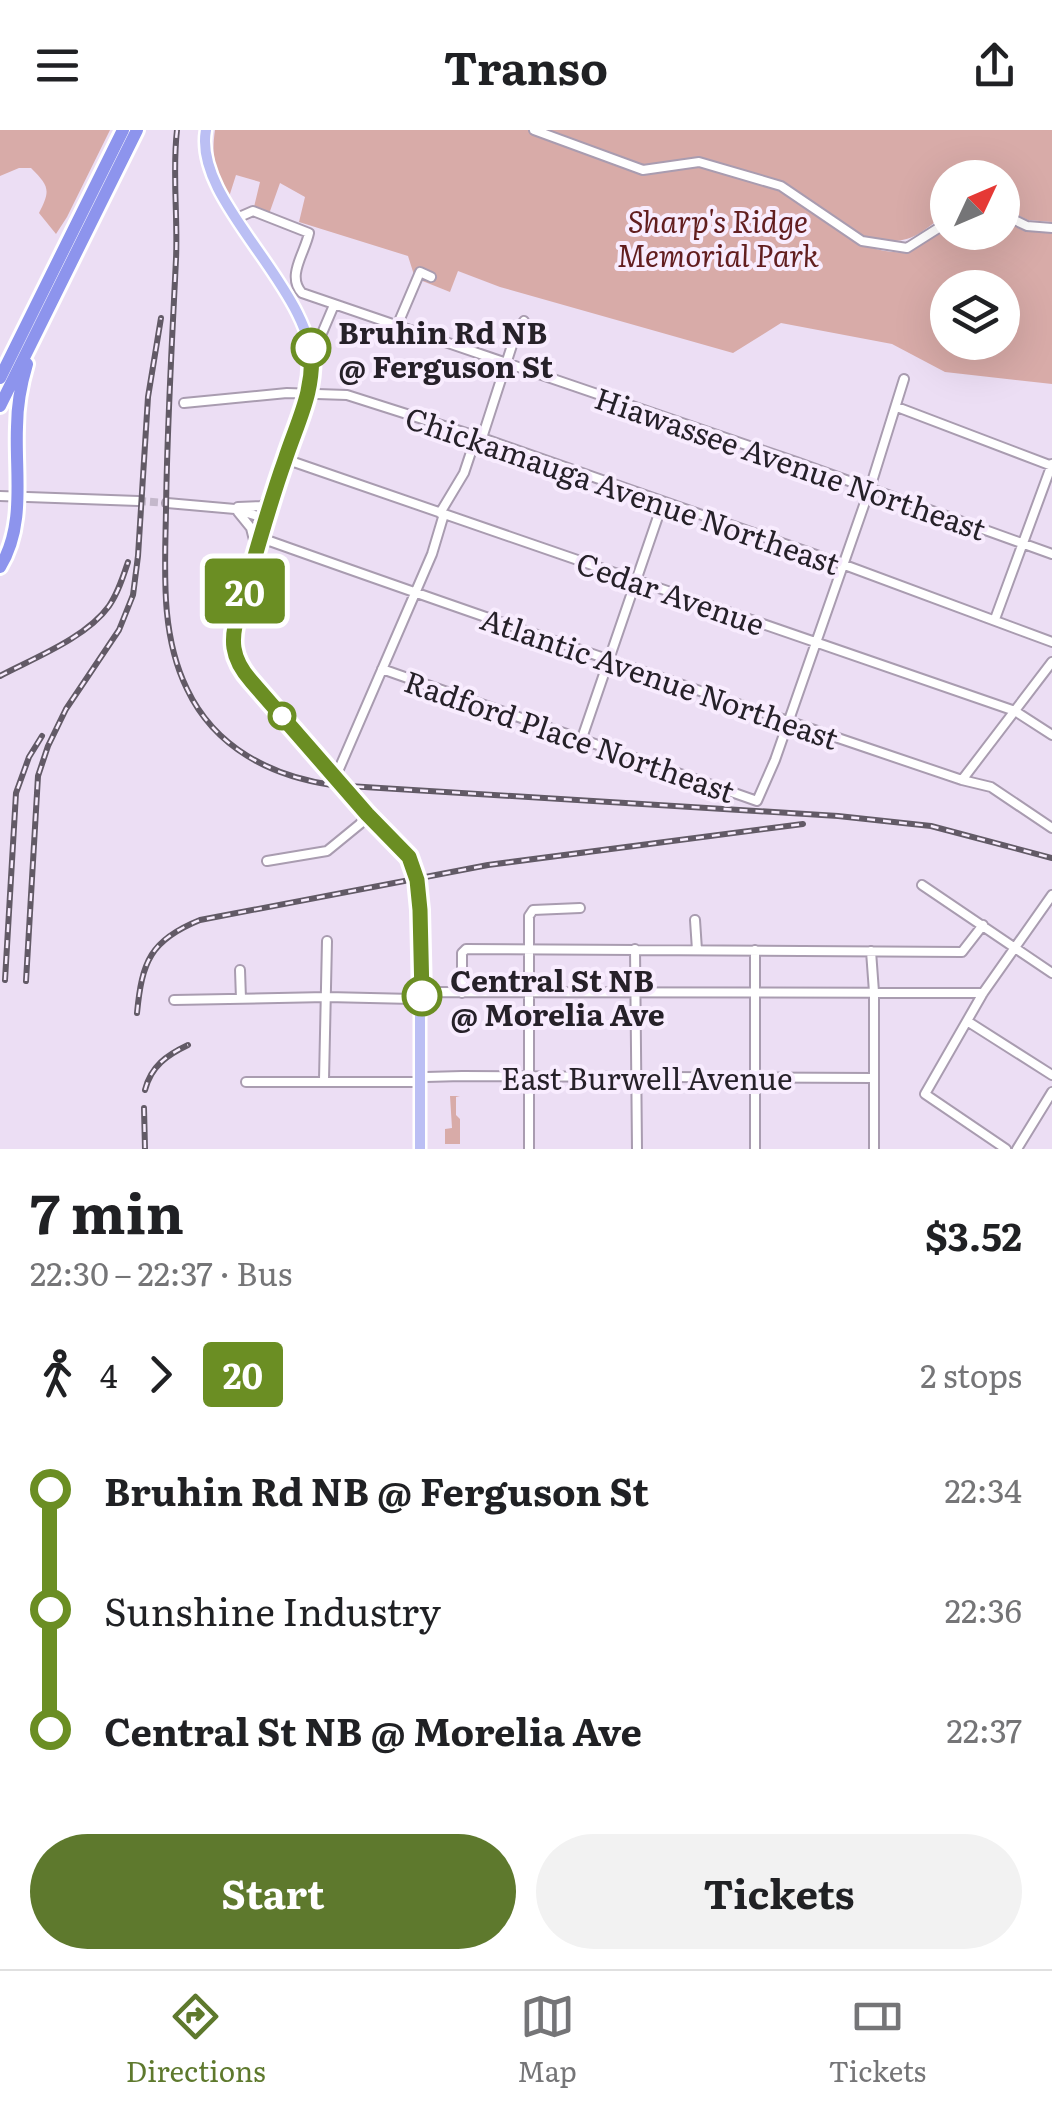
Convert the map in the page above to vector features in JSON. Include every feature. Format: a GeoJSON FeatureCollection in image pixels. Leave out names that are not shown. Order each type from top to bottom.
{"type":"FeatureCollection","features":[{"type":"Feature","properties":{"kind":"highway"},"geometry":{"type":"LineString","coordinates":[[0,406],[123,130]]}},
{"type":"Feature","properties":{"kind":"highway"},"geometry":{"type":"LineString","coordinates":[[0,378],[29,335],[137,130]]}},
{"type":"Feature","properties":{"kind":"highway"},"geometry":{"type":"LineString","coordinates":[[0,362],[29,335]]}},
{"type":"Feature","properties":{"kind":"highway"},"geometry":{"type":"LineString","coordinates":[[0,567],[14,529],[19,476],[16,430],[29,335]]}},
{"type":"Feature","properties":{"kind":"main road"},"geometry":{"type":"LineString","coordinates":[[206,130],[204,140],[212,174],[290,301],[310,343],[312,368],[309,392],[285,458],[235,628],[236,656],[252,682],[409,857],[417,880],[420,910],[420,1149]]}},
{"type":"Feature","properties":{"kind":"street"},"geometry":{"type":"LineString","coordinates":[[534,130],[644,170],[699,162],[781,186],[862,241],[907,248],[930,233]]}},
{"type":"Feature","properties":{"kind":"street","name":"Hiawassee Avenue Northeast"},"geometry":{"type":"LineString","coordinates":[[237,218],[253,211],[308,233],[295,278],[302,294],[1052,554]]}},
{"type":"Feature","properties":{"kind":"street"},"geometry":{"type":"LineString","coordinates":[[1020,223],[1052,228]]}},
{"type":"Feature","properties":{"kind":"street"},"geometry":{"type":"LineString","coordinates":[[397,326],[420,272],[431,277]]}},
{"type":"Feature","properties":{"kind":"street"},"geometry":{"type":"LineString","coordinates":[[310,343],[320,338],[334,305]]}},
{"type":"Feature","properties":{"kind":"street"},"geometry":{"type":"LineString","coordinates":[[336,776],[432,554],[442,513],[464,474],[516,333],[524,321]]}},
{"type":"Feature","properties":{"kind":"street"},"geometry":{"type":"LineString","coordinates":[[788,721],[904,380]]}},
{"type":"Feature","properties":{"kind":"street","name":"Chickamauga Avenue Northeast"},"geometry":{"type":"LineString","coordinates":[[184,403],[309,392],[347,394],[842,564],[1052,642]]}},
{"type":"Feature","properties":{"kind":"street"},"geometry":{"type":"LineString","coordinates":[[896,408],[1052,465],[995,620]]}},
{"type":"Feature","properties":{"kind":"street","name":"Cedar Avenue"},"geometry":{"type":"LineString","coordinates":[[285,458],[1015,711],[1052,735]]}},
{"type":"Feature","properties":{"kind":"street"},"geometry":{"type":"LineString","coordinates":[[233,509],[262,506],[274,494]]}},
{"type":"Feature","properties":{"kind":"street"},"geometry":{"type":"LineString","coordinates":[[0,496],[138,502]]}},
{"type":"Feature","properties":{"kind":"street"},"geometry":{"type":"LineString","coordinates":[[582,738],[663,502]]}},
{"type":"Feature","properties":{"kind":"street"},"geometry":{"type":"LineString","coordinates":[[167,503],[233,509],[267,518]]}},
{"type":"Feature","properties":{"kind":"street"},"geometry":{"type":"LineString","coordinates":[[233,509],[251,528],[256,553]]}},
{"type":"Feature","properties":{"kind":"street","name":"Atlantic Avenue Northeast"},"geometry":{"type":"LineString","coordinates":[[261,538],[788,721],[991,787],[1052,828]]}},
{"type":"Feature","properties":{"kind":"street"},"geometry":{"type":"LineString","coordinates":[[962,780],[1052,662]]}},
{"type":"Feature","properties":{"kind":"street","name":"Radford Place Northeast"},"geometry":{"type":"LineString","coordinates":[[382,669],[758,800],[788,721]]}},
{"type":"Feature","properties":{"kind":"street"},"geometry":{"type":"LineString","coordinates":[[267,861],[327,851],[367,814]]}},
{"type":"Feature","properties":{"kind":"street"},"geometry":{"type":"LineString","coordinates":[[922,885],[1052,973]]}},
{"type":"Feature","properties":{"kind":"street"},"geometry":{"type":"LineString","coordinates":[[1006,1149],[925,1094],[984,994],[1052,895]]}},
{"type":"Feature","properties":{"kind":"street"},"geometry":{"type":"LineString","coordinates":[[529,1149],[529,916],[533,910],[580,908]]}},
{"type":"Feature","properties":{"kind":"street"},"geometry":{"type":"LineString","coordinates":[[695,920],[697,950]]}},
{"type":"Feature","properties":{"kind":"street"},"geometry":{"type":"LineString","coordinates":[[462,993],[464,950],[962,952],[983,925]]}},
{"type":"Feature","properties":{"kind":"street"},"geometry":{"type":"LineString","coordinates":[[324,1080],[327,941]]}},
{"type":"Feature","properties":{"kind":"street"},"geometry":{"type":"LineString","coordinates":[[635,949],[636,1149]]}},
{"type":"Feature","properties":{"kind":"street"},"geometry":{"type":"LineString","coordinates":[[755,950],[755,1149]]}},
{"type":"Feature","properties":{"kind":"street"},"geometry":{"type":"LineString","coordinates":[[871,951],[874,1149]]}},
{"type":"Feature","properties":{"kind":"street"},"geometry":{"type":"LineString","coordinates":[[240,970],[241,999]]}},
{"type":"Feature","properties":{"kind":"street"},"geometry":{"type":"LineString","coordinates":[[174,1000],[414,1000],[428,992],[984,994]]}},
{"type":"Feature","properties":{"kind":"street"},"geometry":{"type":"LineString","coordinates":[[967,1021],[1052,1075]]}},
{"type":"Feature","properties":{"kind":"street","name":"East Burwell Avenue"},"geometry":{"type":"LineString","coordinates":[[246,1082],[415,1082],[426,1077],[528,1076],[873,1078]]}},
{"type":"Feature","properties":{"kind":"street"},"geometry":{"type":"LineString","coordinates":[[1016,1149],[1052,1092]]}},
{"type":"Feature","properties":{"kind":"green space"},"geometry":{"type":"Polygon","coordinates":[[[0,130],[110,130],[56,234],[39,213],[46,189],[37,174],[31,168],[19,168],[0,176],[0,130]]]}},
{"type":"Feature","properties":{"kind":"green space","name":"Sharp's Ridge Memorial Park"},"geometry":{"type":"Polygon","coordinates":[[[215,130],[1052,130],[1052,222],[1020,216],[1020,160],[930,160],[930,226],[903,240],[868,238],[865,246],[901,252],[930,238],[930,250],[1020,250],[1020,229],[1052,232],[1052,384],[945,372],[892,344],[781,323],[733,353],[500,287],[458,271],[450,292],[415,278],[408,256],[299,222],[305,197],[280,183],[269,214],[254,207],[260,182],[236,175],[229,197],[214,157],[215,130]]]}},
{"type":"Feature","properties":{"kind":"green space"},"geometry":{"type":"Polygon","coordinates":[[[450,1096],[460,1096],[456,1097],[456,1115],[460,1119],[460,1144],[445,1144],[445,1129],[452,1128],[450,1096]]]}},
{"type":"Feature","properties":{"kind":"tunnel"},"geometry":{"type":"LineString","coordinates":[[138,501],[167,503]]}},
{"type":"Feature","properties":{"kind":"railway"},"geometry":{"type":"LineString","coordinates":[[177,130],[166,601],[172,646],[187,689],[199,710],[229,743],[267,766],[332,785],[838,816],[931,826],[1052,858]]}},
{"type":"Feature","properties":{"kind":"railway"},"geometry":{"type":"LineString","coordinates":[[26,981],[38,776],[66,709],[119,630],[133,595],[148,397],[161,318]]}},
{"type":"Feature","properties":{"kind":"railway"},"geometry":{"type":"LineString","coordinates":[[0,676],[87,628],[109,606],[128,562]]}},
{"type":"Feature","properties":{"kind":"railway"},"geometry":{"type":"LineString","coordinates":[[5,980],[16,793],[29,757],[42,736]]}},
{"type":"Feature","properties":{"kind":"railway"},"geometry":{"type":"LineString","coordinates":[[137,1013],[142,980],[152,955],[170,936],[200,920],[488,865],[803,824]]}},
{"type":"Feature","properties":{"kind":"railway"},"geometry":{"type":"LineString","coordinates":[[145,1090],[161,1062],[188,1045]]}},
{"type":"Feature","properties":{"kind":"railway"},"geometry":{"type":"LineString","coordinates":[[144,1108],[145,1149]]}},
{"type":"Feature","properties":{"kind":"bus line","name":"20"},"geometry":{"type":"LineString","coordinates":[[311,348],[309,392],[261,538],[235,628],[234,650],[246,675],[409,857],[417,880],[420,910],[422,996]]}},
{"type":"Feature","properties":{"kind":"place","name":"Bruhin Rd NB @ Ferguson St"},"geometry":{"type":"Point","coordinates":[311,348]}},
{"type":"Feature","properties":{"kind":"place","name":"Central St NB @ Morelia Ave"},"geometry":{"type":"Point","coordinates":[422,996]}}]}
